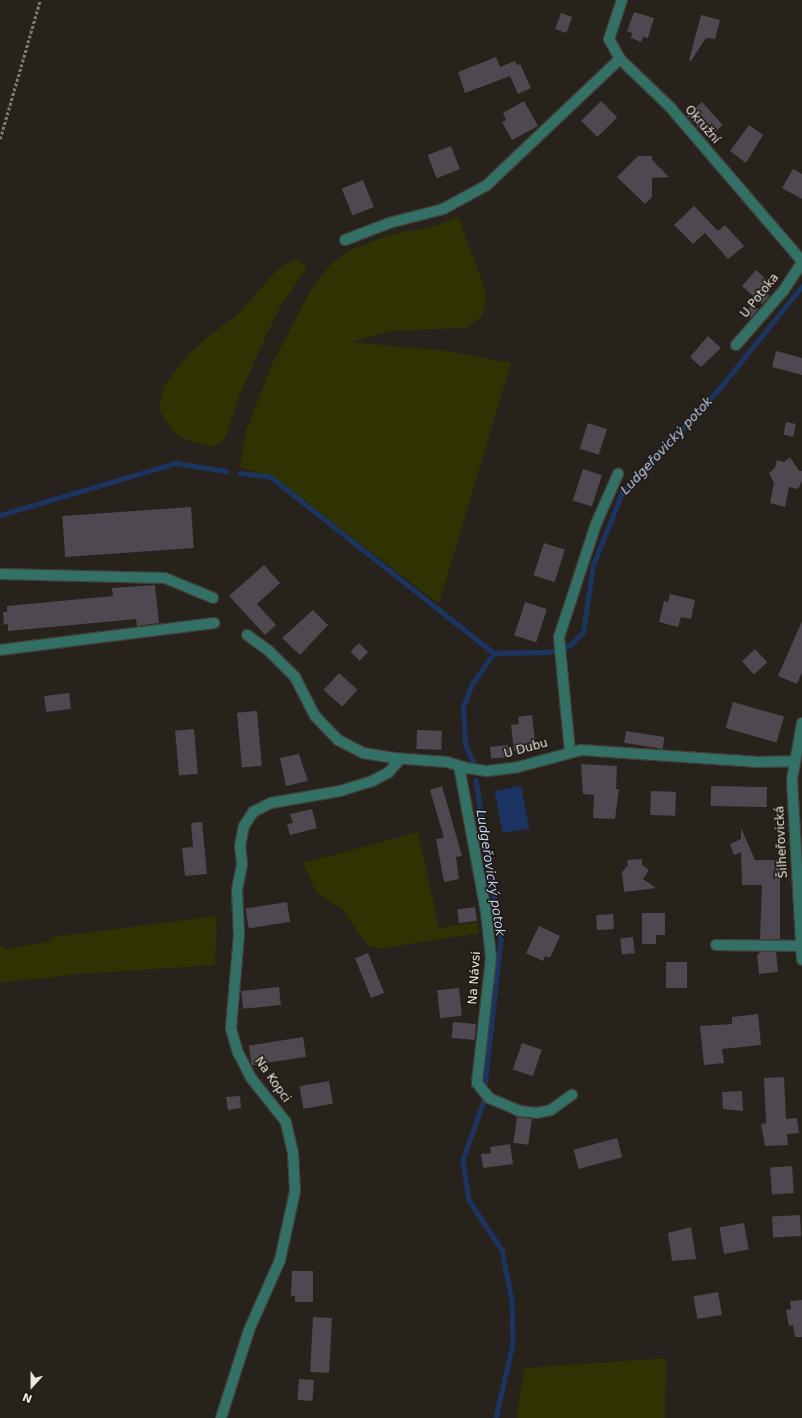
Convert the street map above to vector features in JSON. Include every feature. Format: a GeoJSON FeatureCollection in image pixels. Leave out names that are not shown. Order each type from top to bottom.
{"type":"FeatureCollection","features":[{"type":"Feature","properties":{"kind":"street","name":"Okružní"},"geometry":{"type":"LineString","coordinates":[[622,0],[609,39],[620,59],[670,107],[802,262]]}},
{"type":"Feature","properties":{"kind":"street"},"geometry":{"type":"LineString","coordinates":[[345,240],[389,223],[443,209],[487,185],[620,59]]}},
{"type":"Feature","properties":{"kind":"street","name":"U Potoka"},"geometry":{"type":"LineString","coordinates":[[736,345],[784,290],[802,262]]}},
{"type":"Feature","properties":{"kind":"street"},"geometry":{"type":"LineString","coordinates":[[570,752],[559,637],[596,524],[618,474]]}},
{"type":"Feature","properties":{"kind":"street"},"geometry":{"type":"LineString","coordinates":[[0,574],[165,578],[212,598]]}},
{"type":"Feature","properties":{"kind":"street"},"geometry":{"type":"LineString","coordinates":[[0,650],[214,623]]}},
{"type":"Feature","properties":{"kind":"street","name":"U Dubu"},"geometry":{"type":"LineString","coordinates":[[247,635],[268,650],[295,677],[315,716],[338,740],[363,753],[400,759],[447,762],[459,766],[487,770],[518,767],[581,750],[755,762],[794,761]]}},
{"type":"Feature","properties":{"kind":"street","name":"Šilheřovická"},"geometry":{"type":"LineString","coordinates":[[802,723],[794,761],[792,788],[800,904],[802,960]]}},
{"type":"Feature","properties":{"kind":"street","name":"Na Kopci"},"geometry":{"type":"LineString","coordinates":[[222,1418],[249,1330],[280,1260],[295,1190],[293,1153],[286,1122],[251,1078],[238,1053],[231,1028],[239,935],[237,890],[242,864],[240,846],[244,826],[253,812],[271,803],[340,791],[372,781],[388,773],[400,759]]}},
{"type":"Feature","properties":{"kind":"street","name":"Na Návsi"},"geometry":{"type":"LineString","coordinates":[[459,766],[486,912],[491,958],[477,1083],[489,1098],[519,1111],[537,1113],[551,1110],[572,1096]]}},
{"type":"Feature","properties":{"kind":"street"},"geometry":{"type":"LineString","coordinates":[[716,945],[801,946]]}},
{"type":"Feature","properties":{"kind":"path"},"geometry":{"type":"LineString","coordinates":[[0,139],[40,0]]}},
{"type":"Feature","properties":{"kind":"green space"},"geometry":{"type":"Polygon","coordinates":[[[458,216],[484,286],[486,301],[482,316],[466,328],[391,331],[351,342],[447,351],[511,363],[439,604],[277,480],[240,467],[245,433],[272,364],[313,286],[332,263],[352,249],[390,235],[435,226],[458,216]]]}},
{"type":"Feature","properties":{"kind":"green space"},"geometry":{"type":"Polygon","coordinates":[[[296,259],[307,268],[281,305],[240,394],[226,436],[222,442],[211,447],[184,439],[173,432],[159,410],[163,387],[187,356],[211,334],[237,315],[277,270],[296,259]]]}},
{"type":"Feature","properties":{"kind":"green space"},"geometry":{"type":"Polygon","coordinates":[[[418,832],[439,928],[477,922],[479,933],[378,949],[367,945],[342,909],[316,892],[303,863],[418,832]]]}},
{"type":"Feature","properties":{"kind":"green space"},"geometry":{"type":"Polygon","coordinates":[[[217,916],[215,965],[81,974],[0,983],[0,945],[5,949],[49,942],[52,937],[217,916]]]}},
{"type":"Feature","properties":{"kind":"green space"},"geometry":{"type":"Polygon","coordinates":[[[666,1358],[665,1418],[517,1418],[524,1368],[666,1358]]]}},
{"type":"Feature","properties":{"kind":"water"},"geometry":{"type":"Polygon","coordinates":[[[521,786],[529,828],[503,833],[494,791],[521,786]]]}},
{"type":"Feature","properties":{"kind":"building"},"geometry":{"type":"Polygon","coordinates":[[[634,12],[654,18],[648,38],[643,37],[641,42],[631,38],[632,33],[627,31],[634,12]]]}},
{"type":"Feature","properties":{"kind":"building"},"geometry":{"type":"Polygon","coordinates":[[[561,13],[572,17],[566,33],[555,29],[561,13]]]}},
{"type":"Feature","properties":{"kind":"building"},"geometry":{"type":"Polygon","coordinates":[[[701,15],[720,20],[715,39],[706,38],[691,61],[689,60],[701,15]]]}},
{"type":"Feature","properties":{"kind":"building"},"geometry":{"type":"Polygon","coordinates":[[[496,57],[500,67],[515,61],[517,65],[520,64],[531,88],[518,94],[510,76],[465,93],[458,72],[496,57]]]}},
{"type":"Feature","properties":{"kind":"building"},"geometry":{"type":"Polygon","coordinates":[[[524,101],[538,126],[512,140],[502,122],[506,120],[503,113],[524,101]]]}},
{"type":"Feature","properties":{"kind":"building"},"geometry":{"type":"Polygon","coordinates":[[[601,101],[617,117],[597,137],[581,121],[601,101]]]}},
{"type":"Feature","properties":{"kind":"building"},"geometry":{"type":"Polygon","coordinates":[[[702,102],[723,125],[708,138],[687,115],[702,102]]]}},
{"type":"Feature","properties":{"kind":"building"},"geometry":{"type":"Polygon","coordinates":[[[749,125],[763,135],[746,163],[730,151],[749,125]]]}},
{"type":"Feature","properties":{"kind":"building"},"geometry":{"type":"Polygon","coordinates":[[[451,146],[460,169],[437,178],[428,155],[451,146]]]}},
{"type":"Feature","properties":{"kind":"building"},"geometry":{"type":"Polygon","coordinates":[[[638,156],[652,156],[652,160],[669,177],[652,178],[652,197],[645,204],[617,177],[638,156]]]}},
{"type":"Feature","properties":{"kind":"building"},"geometry":{"type":"Polygon","coordinates":[[[793,169],[802,174],[802,199],[782,188],[793,169]]]}},
{"type":"Feature","properties":{"kind":"building"},"geometry":{"type":"Polygon","coordinates":[[[363,180],[374,207],[353,216],[342,189],[363,180]]]}},
{"type":"Feature","properties":{"kind":"building"},"geometry":{"type":"Polygon","coordinates":[[[694,206],[718,231],[725,225],[744,246],[728,259],[705,233],[693,244],[674,225],[694,206]]]}},
{"type":"Feature","properties":{"kind":"building"},"geometry":{"type":"Polygon","coordinates":[[[756,270],[773,286],[766,293],[770,296],[762,304],[742,286],[756,270]]]}},
{"type":"Feature","properties":{"kind":"building"},"geometry":{"type":"Polygon","coordinates":[[[753,304],[758,309],[751,318],[745,313],[753,304]]]}},
{"type":"Feature","properties":{"kind":"building"},"geometry":{"type":"Polygon","coordinates":[[[708,336],[721,348],[701,367],[690,357],[708,336]]]}},
{"type":"Feature","properties":{"kind":"building"},"geometry":{"type":"Polygon","coordinates":[[[776,351],[802,358],[802,375],[772,367],[776,351]]]}},
{"type":"Feature","properties":{"kind":"building"},"geometry":{"type":"Polygon","coordinates":[[[786,422],[796,424],[793,437],[784,435],[786,422]]]}},
{"type":"Feature","properties":{"kind":"building"},"geometry":{"type":"Polygon","coordinates":[[[588,423],[607,429],[599,455],[580,449],[588,423]]]}},
{"type":"Feature","properties":{"kind":"building"},"geometry":{"type":"Polygon","coordinates":[[[790,457],[799,471],[802,471],[802,481],[798,489],[789,487],[785,507],[770,503],[774,483],[769,473],[775,468],[777,460],[784,462],[790,457]]]}},
{"type":"Feature","properties":{"kind":"building"},"geometry":{"type":"Polygon","coordinates":[[[583,469],[602,475],[592,507],[573,500],[583,469]]]}},
{"type":"Feature","properties":{"kind":"building"},"geometry":{"type":"Polygon","coordinates":[[[191,507],[194,548],[65,557],[62,516],[191,507]]]}},
{"type":"Feature","properties":{"kind":"building"},"geometry":{"type":"Polygon","coordinates":[[[544,543],[565,550],[554,582],[533,575],[544,543]]]}},
{"type":"Feature","properties":{"kind":"building"},"geometry":{"type":"Polygon","coordinates":[[[264,565],[280,583],[257,604],[276,625],[265,635],[229,596],[264,565]]]}},
{"type":"Feature","properties":{"kind":"building"},"geometry":{"type":"Polygon","coordinates":[[[155,585],[159,623],[137,626],[136,619],[8,631],[8,624],[4,625],[3,612],[7,612],[7,606],[113,596],[112,588],[155,585]]]}},
{"type":"Feature","properties":{"kind":"building"},"geometry":{"type":"Polygon","coordinates":[[[670,594],[695,600],[691,619],[681,617],[678,627],[659,622],[664,601],[668,602],[670,594]]]}},
{"type":"Feature","properties":{"kind":"building"},"geometry":{"type":"Polygon","coordinates":[[[525,602],[547,609],[536,642],[514,635],[525,602]]]}},
{"type":"Feature","properties":{"kind":"building"},"geometry":{"type":"Polygon","coordinates":[[[313,610],[328,625],[300,655],[282,638],[313,610]]]}},
{"type":"Feature","properties":{"kind":"building"},"geometry":{"type":"Polygon","coordinates":[[[802,621],[802,672],[797,684],[778,676],[802,621]]]}},
{"type":"Feature","properties":{"kind":"building"},"geometry":{"type":"Polygon","coordinates":[[[359,643],[368,652],[360,661],[351,651],[359,643]]]}},
{"type":"Feature","properties":{"kind":"building"},"geometry":{"type":"Polygon","coordinates":[[[755,649],[767,662],[754,674],[742,661],[755,649]]]}},
{"type":"Feature","properties":{"kind":"building"},"geometry":{"type":"Polygon","coordinates":[[[339,673],[358,690],[342,707],[324,690],[339,673]]]}},
{"type":"Feature","properties":{"kind":"building"},"geometry":{"type":"Polygon","coordinates":[[[69,693],[71,709],[46,712],[44,696],[69,693]]]}},
{"type":"Feature","properties":{"kind":"building"},"geometry":{"type":"Polygon","coordinates":[[[733,702],[784,717],[777,743],[726,728],[733,702]]]}},
{"type":"Feature","properties":{"kind":"building"},"geometry":{"type":"Polygon","coordinates":[[[257,711],[262,766],[242,768],[237,713],[257,711]]]}},
{"type":"Feature","properties":{"kind":"building"},"geometry":{"type":"Polygon","coordinates":[[[532,715],[536,748],[514,751],[511,725],[519,724],[518,717],[532,715]]]}},
{"type":"Feature","properties":{"kind":"building"},"geometry":{"type":"Polygon","coordinates":[[[194,729],[198,774],[179,775],[175,731],[194,729]]]}},
{"type":"Feature","properties":{"kind":"building"},"geometry":{"type":"Polygon","coordinates":[[[417,730],[442,731],[441,750],[416,749],[417,730]]]}},
{"type":"Feature","properties":{"kind":"building"},"geometry":{"type":"Polygon","coordinates":[[[626,731],[665,737],[663,749],[624,743],[626,731]]]}},
{"type":"Feature","properties":{"kind":"building"},"geometry":{"type":"Polygon","coordinates":[[[509,745],[510,757],[491,759],[490,747],[509,745]]]}},
{"type":"Feature","properties":{"kind":"building"},"geometry":{"type":"Polygon","coordinates":[[[299,754],[308,781],[286,786],[280,758],[299,754]]]}},
{"type":"Feature","properties":{"kind":"building"},"geometry":{"type":"Polygon","coordinates":[[[581,764],[617,766],[616,789],[619,789],[615,819],[593,818],[594,795],[583,794],[581,764]]]}},
{"type":"Feature","properties":{"kind":"building"},"geometry":{"type":"Polygon","coordinates":[[[442,786],[462,856],[456,857],[459,879],[444,882],[436,839],[444,838],[430,790],[442,786]]]}},
{"type":"Feature","properties":{"kind":"building"},"geometry":{"type":"Polygon","coordinates":[[[711,786],[767,787],[767,807],[711,806],[711,786]]]}},
{"type":"Feature","properties":{"kind":"building"},"geometry":{"type":"Polygon","coordinates":[[[651,791],[676,792],[675,816],[650,815],[651,791]]]}},
{"type":"Feature","properties":{"kind":"building"},"geometry":{"type":"Polygon","coordinates":[[[312,809],[317,828],[290,835],[287,824],[293,823],[290,814],[312,809]]]}},
{"type":"Feature","properties":{"kind":"building"},"geometry":{"type":"Polygon","coordinates":[[[202,822],[207,874],[185,876],[182,848],[193,847],[191,823],[202,822]]]}},
{"type":"Feature","properties":{"kind":"building"},"geometry":{"type":"Polygon","coordinates":[[[741,828],[755,860],[780,860],[780,939],[760,939],[762,885],[742,885],[741,852],[734,855],[730,844],[741,839],[741,828]]]}},
{"type":"Feature","properties":{"kind":"building"},"geometry":{"type":"Polygon","coordinates":[[[642,859],[642,865],[649,870],[643,879],[656,888],[624,892],[622,872],[628,865],[627,860],[642,859]]]}},
{"type":"Feature","properties":{"kind":"building"},"geometry":{"type":"Polygon","coordinates":[[[287,902],[290,922],[249,928],[246,909],[287,902]]]}},
{"type":"Feature","properties":{"kind":"building"},"geometry":{"type":"Polygon","coordinates":[[[475,907],[477,921],[459,923],[457,910],[475,907]]]}},
{"type":"Feature","properties":{"kind":"building"},"geometry":{"type":"Polygon","coordinates":[[[642,913],[665,913],[665,935],[656,935],[656,944],[642,944],[642,913]]]}},
{"type":"Feature","properties":{"kind":"building"},"geometry":{"type":"Polygon","coordinates":[[[613,914],[614,929],[597,930],[596,915],[613,914]]]}},
{"type":"Feature","properties":{"kind":"building"},"geometry":{"type":"Polygon","coordinates":[[[539,926],[560,936],[550,958],[545,956],[543,961],[526,953],[539,926]]]}},
{"type":"Feature","properties":{"kind":"building"},"geometry":{"type":"Polygon","coordinates":[[[633,937],[635,953],[622,954],[620,939],[633,937]]]}},
{"type":"Feature","properties":{"kind":"building"},"geometry":{"type":"Polygon","coordinates":[[[760,952],[776,952],[778,972],[759,974],[757,955],[760,952]]]}},
{"type":"Feature","properties":{"kind":"building"},"geometry":{"type":"Polygon","coordinates":[[[368,953],[384,993],[371,998],[355,958],[368,953]]]}},
{"type":"Feature","properties":{"kind":"building"},"geometry":{"type":"Polygon","coordinates":[[[666,962],[687,962],[687,988],[666,988],[666,962]]]}},
{"type":"Feature","properties":{"kind":"building"},"geometry":{"type":"Polygon","coordinates":[[[279,987],[281,1005],[243,1009],[241,991],[279,987]]]}},
{"type":"Feature","properties":{"kind":"building"},"geometry":{"type":"Polygon","coordinates":[[[459,988],[462,1016],[440,1018],[437,990],[459,988]]]}},
{"type":"Feature","properties":{"kind":"building"},"geometry":{"type":"Polygon","coordinates":[[[758,1014],[761,1045],[722,1049],[724,1063],[704,1065],[700,1026],[732,1024],[732,1017],[758,1014]]]}},
{"type":"Feature","properties":{"kind":"building"},"geometry":{"type":"Polygon","coordinates":[[[453,1022],[476,1024],[475,1040],[452,1038],[453,1022]]]}},
{"type":"Feature","properties":{"kind":"building"},"geometry":{"type":"Polygon","coordinates":[[[303,1037],[306,1057],[252,1065],[249,1046],[303,1037]]]}},
{"type":"Feature","properties":{"kind":"building"},"geometry":{"type":"Polygon","coordinates":[[[522,1043],[542,1050],[533,1076],[513,1069],[522,1043]]]}},
{"type":"Feature","properties":{"kind":"building"},"geometry":{"type":"Polygon","coordinates":[[[784,1077],[786,1119],[797,1118],[799,1133],[787,1134],[788,1145],[765,1146],[761,1124],[766,1123],[764,1078],[784,1077]]]}},
{"type":"Feature","properties":{"kind":"building"},"geometry":{"type":"Polygon","coordinates":[[[329,1081],[333,1104],[303,1109],[299,1086],[329,1081]]]}},
{"type":"Feature","properties":{"kind":"building"},"geometry":{"type":"Polygon","coordinates":[[[742,1091],[743,1111],[723,1109],[722,1092],[742,1091]]]}},
{"type":"Feature","properties":{"kind":"building"},"geometry":{"type":"Polygon","coordinates":[[[240,1096],[241,1108],[228,1110],[226,1097],[240,1096]]]}},
{"type":"Feature","properties":{"kind":"building"},"geometry":{"type":"Polygon","coordinates":[[[517,1117],[532,1119],[528,1145],[513,1143],[517,1117]]]}},
{"type":"Feature","properties":{"kind":"building"},"geometry":{"type":"Polygon","coordinates":[[[617,1138],[622,1157],[579,1169],[574,1150],[617,1138]]]}},
{"type":"Feature","properties":{"kind":"building"},"geometry":{"type":"Polygon","coordinates":[[[510,1144],[513,1164],[483,1168],[481,1154],[491,1153],[490,1147],[510,1144]]]}},
{"type":"Feature","properties":{"kind":"building"},"geometry":{"type":"Polygon","coordinates":[[[792,1166],[794,1193],[772,1194],[770,1168],[792,1166]]]}},
{"type":"Feature","properties":{"kind":"building"},"geometry":{"type":"Polygon","coordinates":[[[800,1215],[801,1236],[773,1237],[772,1216],[800,1215]]]}},
{"type":"Feature","properties":{"kind":"building"},"geometry":{"type":"Polygon","coordinates":[[[744,1223],[749,1250],[724,1254],[719,1227],[744,1223]]]}},
{"type":"Feature","properties":{"kind":"building"},"geometry":{"type":"Polygon","coordinates":[[[691,1227],[696,1259],[672,1261],[668,1233],[691,1227]]]}},
{"type":"Feature","properties":{"kind":"building"},"geometry":{"type":"Polygon","coordinates":[[[292,1271],[313,1271],[313,1302],[295,1302],[295,1296],[291,1296],[292,1271]]]}},
{"type":"Feature","properties":{"kind":"building"},"geometry":{"type":"Polygon","coordinates":[[[718,1292],[722,1315],[697,1319],[693,1296],[718,1292]]]}},
{"type":"Feature","properties":{"kind":"building"},"geometry":{"type":"Polygon","coordinates":[[[802,1300],[802,1337],[795,1337],[793,1325],[789,1326],[786,1310],[791,1309],[790,1301],[802,1300]]]}},
{"type":"Feature","properties":{"kind":"building"},"geometry":{"type":"Polygon","coordinates":[[[313,1317],[332,1318],[329,1373],[310,1372],[313,1317]]]}},
{"type":"Feature","properties":{"kind":"building"},"geometry":{"type":"Polygon","coordinates":[[[299,1379],[314,1380],[312,1401],[298,1400],[299,1379]]]}},
{"type":"Feature","properties":{"kind":"waterway","name":"Ludgeřovický potok"},"geometry":{"type":"LineString","coordinates":[[473,762],[465,745],[463,707],[472,684],[494,653],[549,652],[570,645],[583,632],[593,565],[622,493],[719,389],[802,286]]}},
{"type":"Feature","properties":{"kind":"waterway"},"geometry":{"type":"LineString","coordinates":[[0,515],[176,463],[226,471]]}},
{"type":"Feature","properties":{"kind":"waterway"},"geometry":{"type":"LineString","coordinates":[[240,473],[271,477],[494,653]]}},
{"type":"Feature","properties":{"kind":"waterway","name":"Ludgeřovický potok"},"geometry":{"type":"LineString","coordinates":[[476,780],[501,939],[485,1086]]}},
{"type":"Feature","properties":{"kind":"waterway","name":"Ludgeřovický potok"},"geometry":{"type":"LineString","coordinates":[[484,1101],[463,1160],[469,1200],[502,1250],[512,1300],[513,1344],[496,1418]]}}]}
